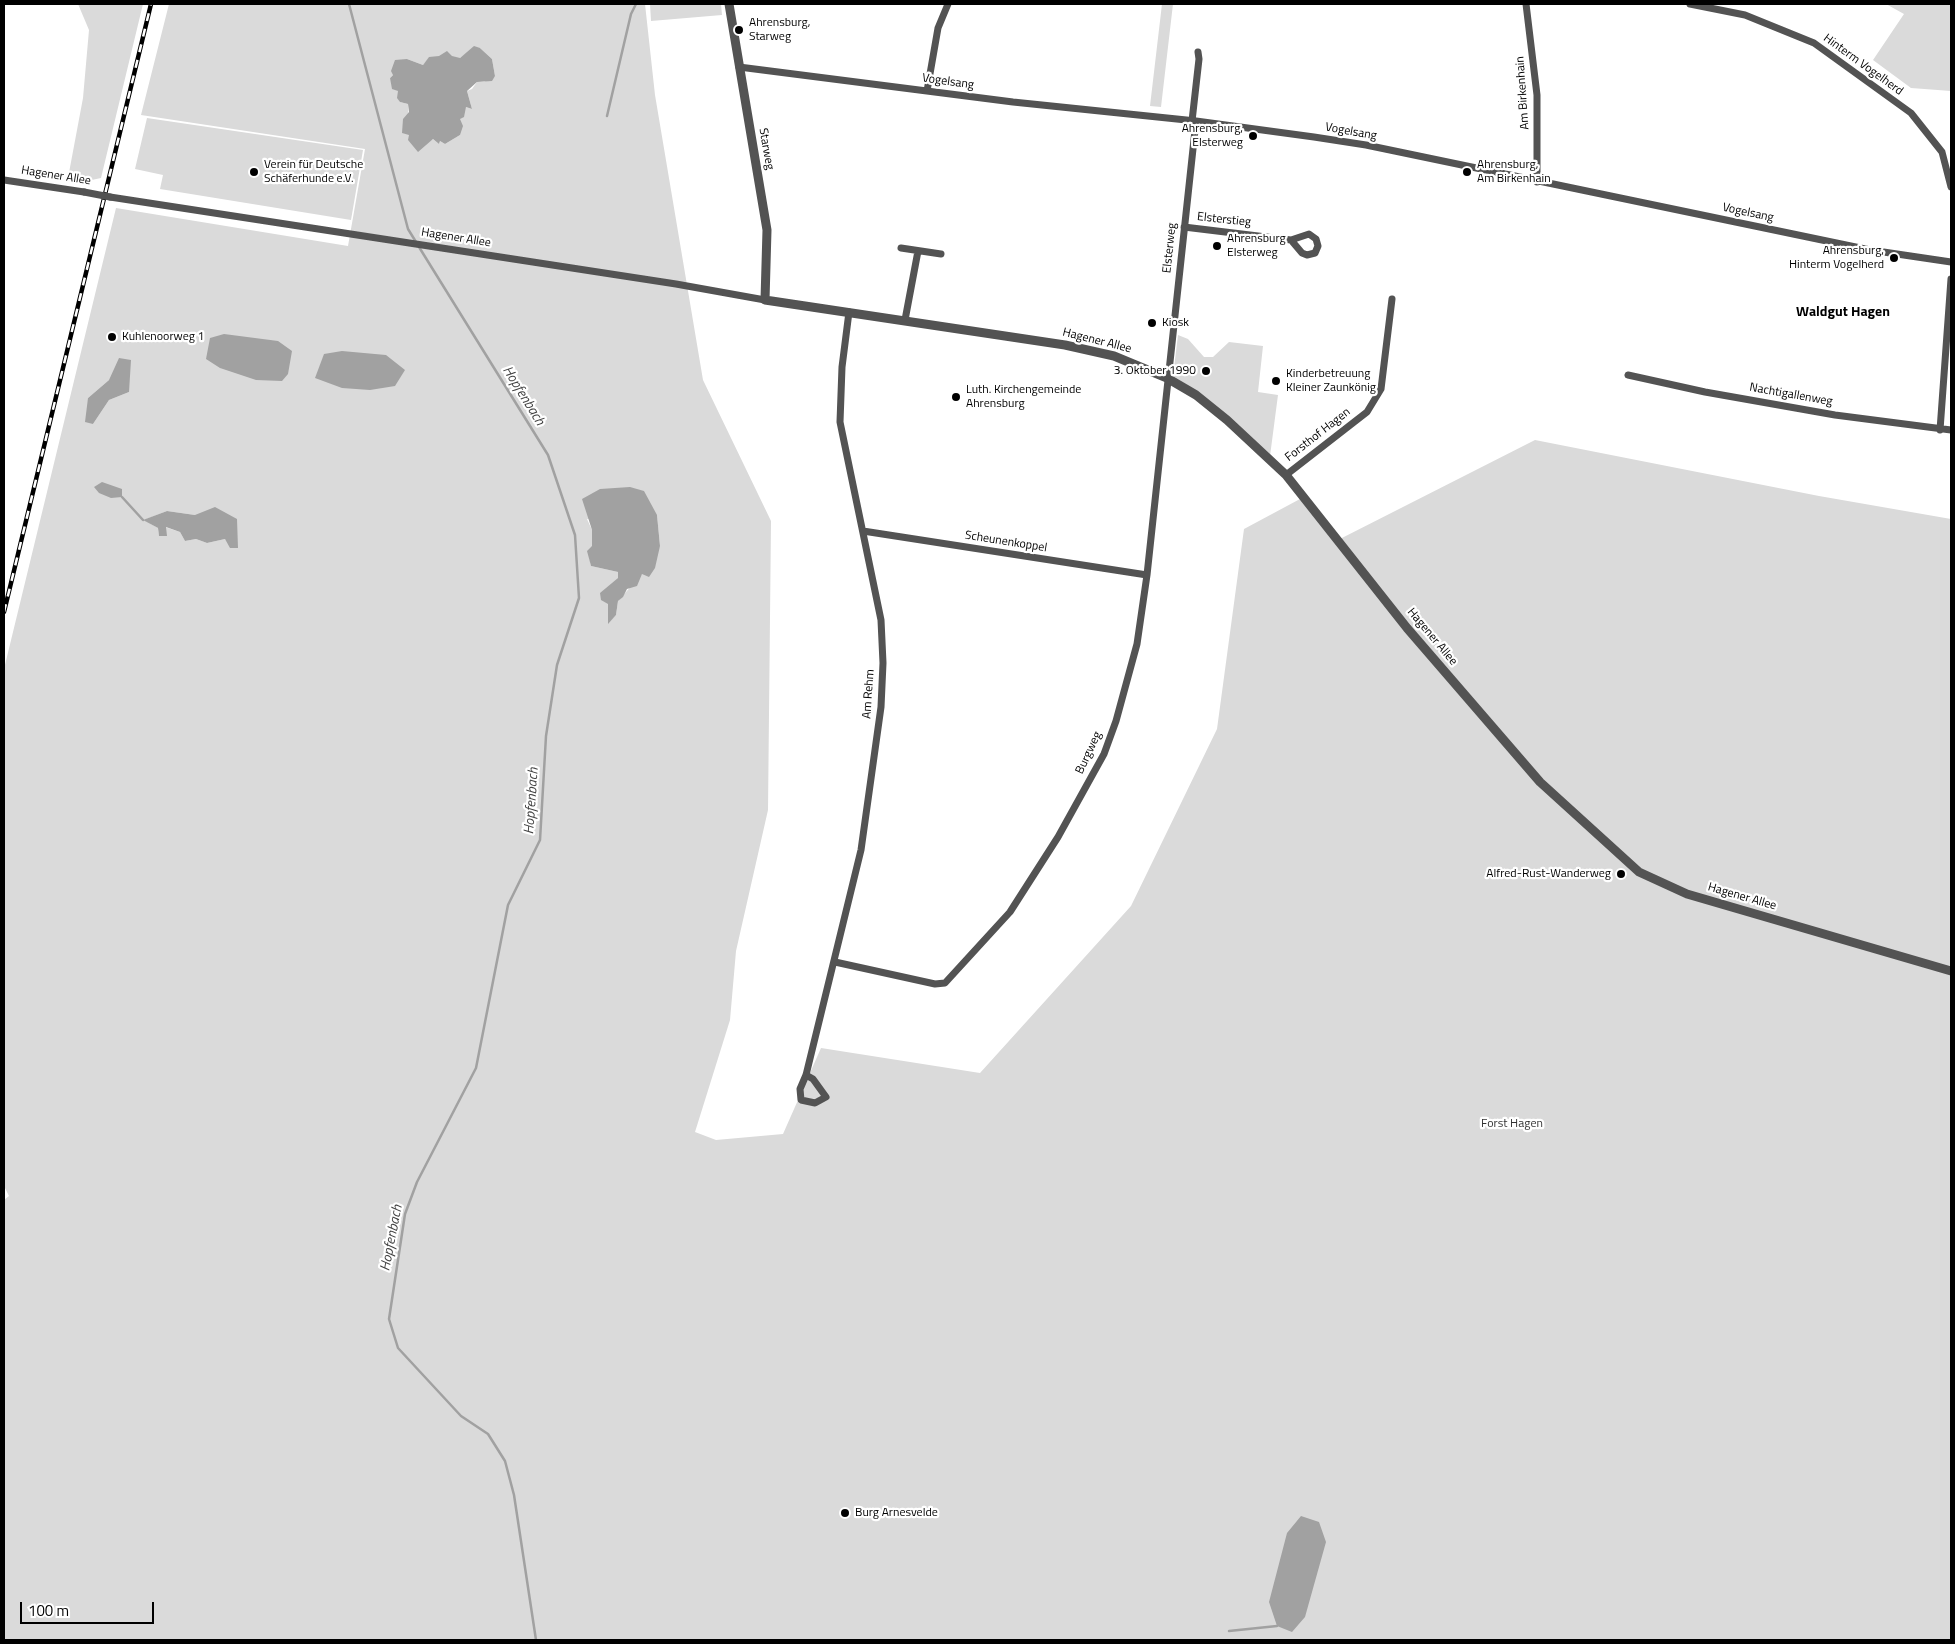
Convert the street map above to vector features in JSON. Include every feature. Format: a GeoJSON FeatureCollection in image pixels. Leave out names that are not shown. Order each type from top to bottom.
{"type":"FeatureCollection","features":[{"type":"Feature","properties":{"kind":"street","name":"Starweg"},"geometry":{"type":"LineString","coordinates":[[729,4],[767,230],[765,300]]}},
{"type":"Feature","properties":{"kind":"street"},"geometry":{"type":"LineString","coordinates":[[927,91],[938,28],[948,4]]}},
{"type":"Feature","properties":{"kind":"street","name":"Am Birkenhain"},"geometry":{"type":"LineString","coordinates":[[1526,4],[1537,95],[1537,182]]}},
{"type":"Feature","properties":{"kind":"street","name":"Hinterm Vogelherd"},"geometry":{"type":"LineString","coordinates":[[1690,4],[1745,15],[1814,43],[1911,113],[1942,152],[1951,187]]}},
{"type":"Feature","properties":{"kind":"street","name":"Elsterweg"},"geometry":{"type":"LineString","coordinates":[[1167,378],[1184,227],[1199,59],[1198,52]]}},
{"type":"Feature","properties":{"kind":"street","name":"Vogelsang"},"geometry":{"type":"LineString","coordinates":[[739,67],[927,91],[1194,121],[1366,145],[1870,250],[1951,262]]}},
{"type":"Feature","properties":{"kind":"street","name":"Hagener Allee"},"geometry":{"type":"LineString","coordinates":[[4,180],[676,284],[765,300],[1006,334],[1106,354],[1146,367],[1196,395],[1227,420],[1286,475],[1408,628],[1540,782],[1639,872],[1687,894],[1951,972]]}},
{"type":"Feature","properties":{"kind":"street","name":"Elsterstieg"},"geometry":{"type":"LineString","coordinates":[[1184,227],[1291,240]]}},
{"type":"Feature","properties":{"kind":"street"},"geometry":{"type":"LineString","coordinates":[[901,248],[942,254]]}},
{"type":"Feature","properties":{"kind":"street"},"geometry":{"type":"LineString","coordinates":[[905,320],[918,251]]}},
{"type":"Feature","properties":{"kind":"street"},"geometry":{"type":"LineString","coordinates":[[1940,430],[1951,279]]}},
{"type":"Feature","properties":{"kind":"street","name":"Forsthof Hagen"},"geometry":{"type":"LineString","coordinates":[[1286,475],[1367,412],[1381,390],[1392,299]]}},
{"type":"Feature","properties":{"kind":"street","name":"Am Rehm"},"geometry":{"type":"LineString","coordinates":[[806,1075],[861,850],[881,707],[881,620],[840,422],[842,367],[849,312]]}},
{"type":"Feature","properties":{"kind":"street","name":"Nachtigallenweg"},"geometry":{"type":"LineString","coordinates":[[1628,375],[1706,392],[1835,415],[1951,430]]}},
{"type":"Feature","properties":{"kind":"street","name":"Burgweg"},"geometry":{"type":"LineString","coordinates":[[835,962],[935,984],[944,983],[1010,912],[1058,837],[1104,754],[1116,721],[1137,644],[1147,575],[1167,378]]}},
{"type":"Feature","properties":{"kind":"street","name":"Scheunenkoppel"},"geometry":{"type":"LineString","coordinates":[[863,531],[1147,575]]}},
{"type":"Feature","properties":{"kind":"green space"},"geometry":{"type":"Polygon","coordinates":[[[78,4],[143,4],[101,178],[87,181],[68,178],[83,98],[89,30],[78,4]]]}},
{"type":"Feature","properties":{"kind":"green space","name":"Forst Hagen"},"geometry":{"type":"Polygon","coordinates":[[[169,4],[645,4],[655,95],[703,380],[771,521],[768,810],[736,951],[730,1020],[695,1132],[716,1140],[783,1134],[821,1048],[980,1073],[1131,906],[1217,729],[1244,529],[1300,499],[1334,542],[1535,440],[1819,496],[1951,519],[1951,1640],[4,1640],[4,1200],[9,1196],[4,1186],[4,669],[116,208],[348,246],[365,149],[141,115],[169,4]],[[480,48],[472,49],[460,58],[429,58],[423,65],[407,59],[390,78],[398,91],[400,102],[408,104],[409,135],[422,146],[433,139],[439,144],[440,141],[445,144],[460,135],[459,119],[466,107],[472,109],[467,91],[472,89],[477,82],[484,82],[495,76],[492,59],[480,48]],[[109,380],[88,398],[93,424],[109,400],[129,392],[109,380]],[[167,511],[144,520],[158,528],[159,536],[165,527],[180,532],[185,541],[196,539],[207,543],[225,539],[238,548],[195,515],[167,511]],[[657,515],[587,519],[592,530],[592,547],[588,551],[591,566],[618,572],[618,578],[608,604],[608,623],[616,615],[618,601],[642,574],[660,546],[657,515]]]}},
{"type":"Feature","properties":{"kind":"green space"},"geometry":{"type":"Polygon","coordinates":[[[650,4],[721,4],[722,15],[651,21],[650,4]]]}},
{"type":"Feature","properties":{"kind":"green space"},"geometry":{"type":"Polygon","coordinates":[[[1162,4],[1173,4],[1161,107],[1150,106],[1162,4]]]}},
{"type":"Feature","properties":{"kind":"green space"},"geometry":{"type":"Polygon","coordinates":[[[1886,4],[1951,4],[1951,91],[1911,88],[1873,60],[1904,14],[1886,4]]]}},
{"type":"Feature","properties":{"kind":"green space","name":"Verein für Deutsche Schäferhunde e.V."},"geometry":{"type":"Polygon","coordinates":[[[147,118],[363,150],[351,220],[160,189],[163,175],[135,169],[147,118]]]}},
{"type":"Feature","properties":{"kind":"green space"},"geometry":{"type":"Polygon","coordinates":[[[1178,335],[1188,339],[1204,357],[1213,357],[1229,342],[1263,346],[1258,392],[1278,395],[1270,456],[1192,388],[1173,376],[1178,335]]]}},
{"type":"Feature","properties":{"kind":"shaded area"},"geometry":{"type":"Polygon","coordinates":[[[474,46],[480,48],[492,59],[495,76],[492,81],[477,82],[467,91],[472,109],[466,107],[464,117],[460,119],[463,126],[460,135],[445,144],[440,141],[439,144],[433,139],[418,152],[408,140],[409,135],[402,133],[403,119],[409,112],[408,104],[400,102],[397,98],[398,91],[392,89],[390,78],[393,75],[391,71],[395,60],[407,59],[423,65],[429,57],[439,56],[447,51],[452,56],[460,58],[474,46]]]}},
{"type":"Feature","properties":{"kind":"shaded area"},"geometry":{"type":"Polygon","coordinates":[[[224,334],[278,341],[292,351],[288,374],[282,381],[256,380],[220,368],[206,359],[210,338],[224,334]]]}},
{"type":"Feature","properties":{"kind":"shaded area"},"geometry":{"type":"Polygon","coordinates":[[[342,351],[386,355],[405,370],[395,386],[370,390],[342,388],[315,378],[324,354],[342,351]]]}},
{"type":"Feature","properties":{"kind":"shaded area"},"geometry":{"type":"Polygon","coordinates":[[[119,358],[131,360],[129,392],[109,400],[93,424],[85,422],[88,398],[109,380],[119,358]]]}},
{"type":"Feature","properties":{"kind":"shaded area"},"geometry":{"type":"Polygon","coordinates":[[[102,482],[122,489],[122,497],[111,498],[99,493],[94,487],[102,482]]]}},
{"type":"Feature","properties":{"kind":"shaded area"},"geometry":{"type":"Polygon","coordinates":[[[630,487],[644,491],[657,515],[660,546],[655,568],[649,577],[642,574],[637,586],[627,589],[623,597],[618,601],[616,615],[608,624],[608,604],[601,600],[600,593],[618,578],[618,572],[591,566],[587,551],[592,546],[592,530],[582,499],[600,489],[630,487]]]}},
{"type":"Feature","properties":{"kind":"shaded area"},"geometry":{"type":"Polygon","coordinates":[[[215,507],[237,519],[238,548],[230,548],[225,539],[207,543],[196,539],[185,541],[180,532],[166,527],[167,536],[159,536],[158,528],[143,520],[167,511],[195,515],[215,507]]]}},
{"type":"Feature","properties":{"kind":"shaded area"},"geometry":{"type":"Polygon","coordinates":[[[1301,1516],[1319,1522],[1326,1542],[1305,1617],[1292,1632],[1277,1626],[1269,1602],[1287,1533],[1301,1516]]]}},
{"type":"Feature","properties":{"kind":"waterway","name":"Hopfenbach"},"geometry":{"type":"LineString","coordinates":[[349,4],[408,229],[416,242]]}},
{"type":"Feature","properties":{"kind":"waterway"},"geometry":{"type":"LineString","coordinates":[[607,116],[631,14],[636,4]]}},
{"type":"Feature","properties":{"kind":"waterway","name":"Hopfenbach"},"geometry":{"type":"LineString","coordinates":[[419,247],[548,455],[575,535],[579,598],[557,665],[546,736],[540,840],[508,905],[476,1068],[417,1182],[405,1214],[389,1319],[398,1348],[461,1416],[488,1434],[505,1461],[514,1495],[536,1640]]}},
{"type":"Feature","properties":{"kind":"waterway"},"geometry":{"type":"LineString","coordinates":[[122,497],[143,520]]}},
{"type":"Feature","properties":{"kind":"waterway"},"geometry":{"type":"LineString","coordinates":[[1229,1631],[1277,1626]]}},
{"type":"Feature","properties":{"kind":"railway"},"geometry":{"type":"LineString","coordinates":[[4,612],[151,4]]}},
{"type":"Feature","properties":{"kind":"place","name":"Ahrensburg, Starweg"},"geometry":{"type":"Point","coordinates":[739,30]}},
{"type":"Feature","properties":{"kind":"place","name":"Ahrensburg, Elsterweg"},"geometry":{"type":"Point","coordinates":[1253,136]}},
{"type":"Feature","properties":{"kind":"place","name":"Verein für Deutsche Schäferhunde e.V."},"geometry":{"type":"Point","coordinates":[254,172]}},
{"type":"Feature","properties":{"kind":"place","name":"Ahrensburg, Am Birkenhain"},"geometry":{"type":"Point","coordinates":[1467,172]}},
{"type":"Feature","properties":{"kind":"place","name":"Ahrensburg Elsterweg"},"geometry":{"type":"Point","coordinates":[1217,246]}},
{"type":"Feature","properties":{"kind":"place","name":"Ahrensburg, Hinterm Vogelherd"},"geometry":{"type":"Point","coordinates":[1894,258]}},
{"type":"Feature","properties":{"kind":"place","name":"Kiosk"},"geometry":{"type":"Point","coordinates":[1152,323]}},
{"type":"Feature","properties":{"kind":"place","name":"Kuhlenoorweg 1"},"geometry":{"type":"Point","coordinates":[112,337]}},
{"type":"Feature","properties":{"kind":"place","name":"3. Oktober 1990"},"geometry":{"type":"Point","coordinates":[1206,371]}},
{"type":"Feature","properties":{"kind":"place","name":"Kinderbetreuung Kleiner Zaunkönig"},"geometry":{"type":"Point","coordinates":[1276,381]}},
{"type":"Feature","properties":{"kind":"place","name":"Luth. Kirchengemeinde Ahrensburg"},"geometry":{"type":"Point","coordinates":[956,397]}},
{"type":"Feature","properties":{"kind":"place","name":"Alfred-Rust-Wanderweg"},"geometry":{"type":"Point","coordinates":[1621,874]}},
{"type":"Feature","properties":{"kind":"place","name":"Burg Arnesvelde"},"geometry":{"type":"Point","coordinates":[845,1513]}},
{"type":"Feature","properties":{"kind":"district","name":"Waldgut Hagen"},"geometry":{"type":"Point","coordinates":[1843,313]}}]}
